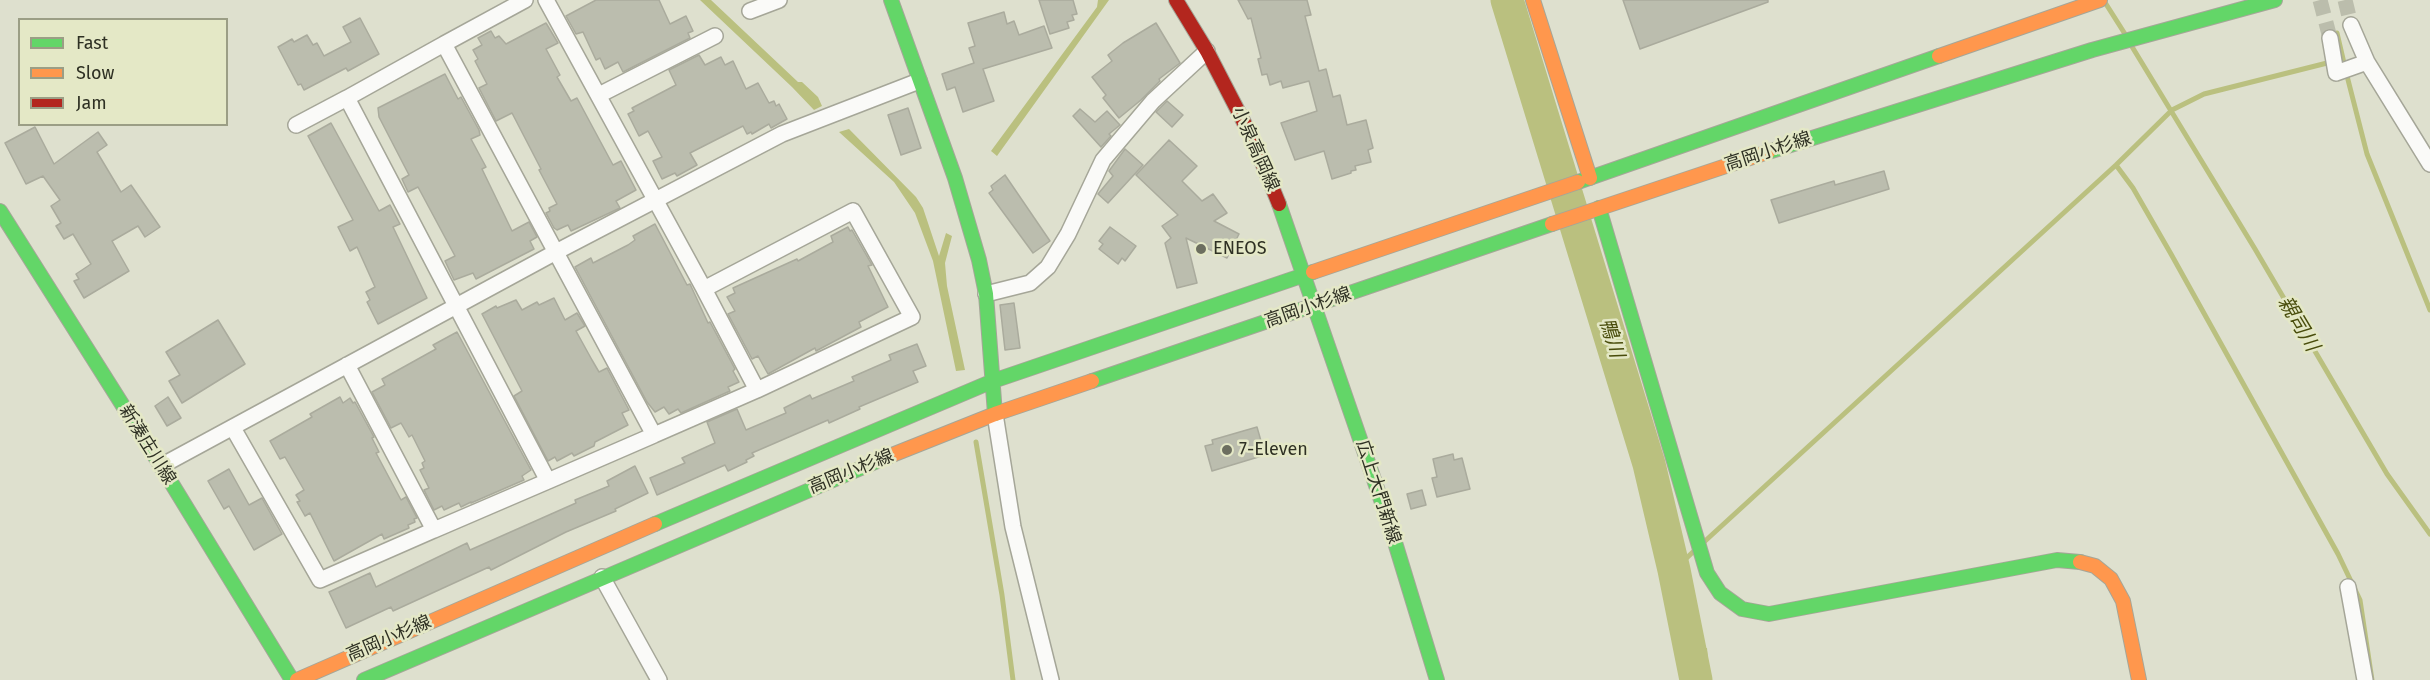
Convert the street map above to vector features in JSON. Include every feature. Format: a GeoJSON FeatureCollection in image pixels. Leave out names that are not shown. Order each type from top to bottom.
{"type":"FeatureCollection","features":[{"type":"Feature","properties":{"kind":"main road"},"geometry":{"type":"LineString","coordinates":[[891,0],[971,229],[986,294],[995,414]]}},
{"type":"Feature","properties":{"kind":"main road","name":"小泉高岡線"},"geometry":{"type":"LineString","coordinates":[[1176,0],[1207,51],[1252,138],[1316,306]]}},
{"type":"Feature","properties":{"kind":"main road"},"geometry":{"type":"LineString","coordinates":[[1533,0],[1585,180]]}},
{"type":"Feature","properties":{"kind":"main road","name":"高岡小杉線"},"geometry":{"type":"LineString","coordinates":[[297,680],[662,521],[993,381],[1585,180],[2100,0]]}},
{"type":"Feature","properties":{"kind":"main road","name":"高岡小杉線"},"geometry":{"type":"LineString","coordinates":[[364,680],[602,577],[995,414],[1552,224],[1869,119],[2081,53],[2275,0]]}},
{"type":"Feature","properties":{"kind":"main road"},"geometry":{"type":"LineString","coordinates":[[1594,210],[1707,573],[1720,593],[1742,609],[1769,614],[2057,560],[2079,562],[2096,566],[2111,579],[2123,601],[2139,680]]}},
{"type":"Feature","properties":{"kind":"main road","name":"新湊庄川線"},"geometry":{"type":"LineString","coordinates":[[0,211],[161,466],[292,680]]}},
{"type":"Feature","properties":{"kind":"main road","name":"広上大門新線"},"geometry":{"type":"LineString","coordinates":[[1316,306],[1390,526],[1437,680]]}},
{"type":"Feature","properties":{"kind":"street"},"geometry":{"type":"LineString","coordinates":[[296,125],[525,0]]}},
{"type":"Feature","properties":{"kind":"street"},"geometry":{"type":"LineString","coordinates":[[546,0],[757,390]]}},
{"type":"Feature","properties":{"kind":"street"},"geometry":{"type":"LineString","coordinates":[[750,11],[779,0]]}},
{"type":"Feature","properties":{"kind":"street"},"geometry":{"type":"LineString","coordinates":[[2351,26],[2367,62],[2430,164]]}},
{"type":"Feature","properties":{"kind":"street"},"geometry":{"type":"LineString","coordinates":[[599,95],[716,36]]}},
{"type":"Feature","properties":{"kind":"street"},"geometry":{"type":"LineString","coordinates":[[2330,38],[2336,73],[2367,62]]}},
{"type":"Feature","properties":{"kind":"street"},"geometry":{"type":"LineString","coordinates":[[444,44],[654,435]]}},
{"type":"Feature","properties":{"kind":"street"},"geometry":{"type":"LineString","coordinates":[[986,294],[1030,283],[1048,267],[1068,234],[1103,160],[1153,101],[1207,51]]}},
{"type":"Feature","properties":{"kind":"street"},"geometry":{"type":"LineString","coordinates":[[161,466],[456,305],[782,134],[919,81]]}},
{"type":"Feature","properties":{"kind":"street"},"geometry":{"type":"LineString","coordinates":[[347,98],[548,481]]}},
{"type":"Feature","properties":{"kind":"street"},"geometry":{"type":"LineString","coordinates":[[233,428],[320,580],[757,390],[912,317],[853,211],[704,289]]}},
{"type":"Feature","properties":{"kind":"street"},"geometry":{"type":"LineString","coordinates":[[347,365],[434,530]]}},
{"type":"Feature","properties":{"kind":"street"},"geometry":{"type":"LineString","coordinates":[[995,414],[1013,527],[1051,680]]}},
{"type":"Feature","properties":{"kind":"street"},"geometry":{"type":"LineString","coordinates":[[602,577],[659,680]]}},
{"type":"Feature","properties":{"kind":"street"},"geometry":{"type":"LineString","coordinates":[[2348,587],[2365,680]]}},
{"type":"Feature","properties":{"kind":"shaded area"},"geometry":{"type":"Polygon","coordinates":[[[700,0],[711,0],[798,82],[802,82],[818,97],[822,106],[814,110],[700,0]]]}},
{"type":"Feature","properties":{"kind":"shaded area"},"geometry":{"type":"Polygon","coordinates":[[[1098,0],[1109,0],[997,156],[991,151],[1097,7],[1098,0]]]}},
{"type":"Feature","properties":{"kind":"shaded area"},"geometry":{"type":"Polygon","coordinates":[[[849,129],[916,197],[923,208],[939,256],[946,233],[952,236],[945,263],[947,286],[965,370],[956,371],[933,261],[915,213],[894,182],[839,132],[849,129]]]}},
{"type":"Feature","properties":{"kind":"shaded area"},"geometry":{"type":"Polygon","coordinates":[[[1689,597],[1698,648],[1707,648],[1710,680],[1688,680],[1683,656],[1677,657],[1675,653],[1681,650],[1671,600],[1689,597]]]}},
{"type":"Feature","properties":{"kind":"building"},"geometry":{"type":"Polygon","coordinates":[[[596,0],[659,0],[670,24],[686,16],[693,31],[688,33],[690,38],[623,72],[618,62],[605,69],[600,58],[596,60],[583,32],[576,34],[566,16],[596,0]]]}},
{"type":"Feature","properties":{"kind":"building"},"geometry":{"type":"Polygon","coordinates":[[[1039,0],[1073,0],[1077,14],[1072,15],[1074,20],[1067,22],[1069,28],[1050,34],[1039,0]]]}},
{"type":"Feature","properties":{"kind":"building"},"geometry":{"type":"Polygon","coordinates":[[[1238,0],[1307,0],[1311,15],[1305,16],[1319,71],[1326,69],[1333,97],[1340,95],[1347,125],[1366,120],[1373,148],[1368,150],[1371,162],[1355,166],[1356,170],[1351,173],[1332,179],[1324,151],[1295,160],[1281,123],[1317,111],[1309,81],[1283,88],[1281,81],[1270,85],[1267,74],[1262,75],[1258,59],[1261,58],[1251,18],[1248,19],[1238,0]]]}},
{"type":"Feature","properties":{"kind":"building"},"geometry":{"type":"Polygon","coordinates":[[[1623,0],[1768,0],[1768,2],[1640,49],[1623,0]]]}},
{"type":"Feature","properties":{"kind":"building"},"geometry":{"type":"Polygon","coordinates":[[[1004,12],[1007,24],[1014,21],[1019,35],[1044,26],[1052,48],[983,69],[994,101],[963,112],[955,87],[947,90],[942,74],[974,63],[969,48],[975,46],[968,23],[1004,12]]]}},
{"type":"Feature","properties":{"kind":"building"},"geometry":{"type":"Polygon","coordinates":[[[360,18],[379,54],[348,71],[346,68],[304,90],[301,84],[298,85],[278,47],[292,39],[294,42],[307,35],[313,45],[317,43],[324,56],[351,42],[343,27],[360,18]]]}},
{"type":"Feature","properties":{"kind":"building"},"geometry":{"type":"Polygon","coordinates":[[[546,23],[558,43],[546,49],[560,75],[557,77],[571,101],[577,98],[613,165],[621,161],[636,190],[616,201],[620,208],[571,231],[568,225],[557,230],[554,228],[546,213],[550,211],[549,208],[557,204],[512,113],[496,121],[479,88],[487,84],[475,61],[478,59],[473,50],[482,45],[478,38],[491,31],[495,38],[499,36],[506,44],[546,23]]]}},
{"type":"Feature","properties":{"kind":"building"},"geometry":{"type":"Polygon","coordinates":[[[1156,23],[1180,63],[1159,79],[1160,81],[1141,100],[1119,118],[1103,98],[1106,95],[1092,77],[1112,61],[1108,55],[1156,23]]]}},
{"type":"Feature","properties":{"kind":"building"},"geometry":{"type":"Polygon","coordinates":[[[699,55],[705,65],[721,57],[725,65],[733,61],[746,89],[758,83],[769,103],[774,101],[776,106],[779,104],[787,119],[771,128],[769,124],[752,134],[751,132],[747,134],[743,126],[690,153],[697,165],[677,176],[675,173],[662,179],[653,161],[662,157],[648,131],[639,136],[628,114],[634,111],[632,108],[676,85],[669,70],[699,55]]]}},
{"type":"Feature","properties":{"kind":"building"},"geometry":{"type":"Polygon","coordinates":[[[445,74],[458,99],[461,97],[479,130],[480,135],[471,139],[486,167],[482,169],[512,231],[529,222],[537,237],[530,241],[534,249],[476,279],[473,273],[454,280],[445,261],[455,256],[418,187],[408,192],[402,179],[409,175],[379,117],[378,108],[445,74]]]}},
{"type":"Feature","properties":{"kind":"building"},"geometry":{"type":"Polygon","coordinates":[[[1167,101],[1183,115],[1172,127],[1156,112],[1167,101]]]}},
{"type":"Feature","properties":{"kind":"building"},"geometry":{"type":"Polygon","coordinates":[[[908,108],[921,148],[901,155],[888,115],[908,108]]]}},
{"type":"Feature","properties":{"kind":"building"},"geometry":{"type":"Polygon","coordinates":[[[1080,109],[1095,122],[1107,111],[1120,125],[1109,134],[1111,136],[1101,147],[1073,116],[1080,109]]]}},
{"type":"Feature","properties":{"kind":"building"},"geometry":{"type":"Polygon","coordinates":[[[331,123],[379,211],[390,205],[400,224],[393,227],[427,298],[378,324],[367,302],[370,300],[366,292],[375,287],[357,247],[350,251],[338,227],[353,220],[308,136],[331,123]]]}},
{"type":"Feature","properties":{"kind":"building"},"geometry":{"type":"Polygon","coordinates":[[[35,127],[54,164],[98,132],[107,145],[97,152],[121,192],[131,185],[160,227],[145,237],[138,226],[112,241],[129,271],[84,298],[74,281],[79,279],[76,274],[91,264],[73,234],[64,239],[56,226],[61,223],[51,206],[60,200],[43,176],[26,184],[5,143],[35,127]]]}},
{"type":"Feature","properties":{"kind":"building"},"geometry":{"type":"Polygon","coordinates":[[[1169,140],[1197,166],[1182,181],[1202,201],[1213,194],[1227,213],[1214,221],[1239,234],[1227,258],[1186,238],[1197,283],[1177,288],[1165,243],[1171,238],[1162,226],[1178,215],[1136,175],[1169,140]]]}},
{"type":"Feature","properties":{"kind":"building"},"geometry":{"type":"Polygon","coordinates":[[[1125,149],[1143,165],[1108,203],[1098,194],[1113,176],[1109,171],[1125,149]]]}},
{"type":"Feature","properties":{"kind":"building"},"geometry":{"type":"Polygon","coordinates":[[[1884,171],[1889,189],[1779,223],[1771,200],[1834,181],[1835,185],[1884,171]]]}},
{"type":"Feature","properties":{"kind":"building"},"geometry":{"type":"Polygon","coordinates":[[[1005,175],[1050,241],[1033,253],[989,193],[993,190],[991,186],[1005,175]]]}},
{"type":"Feature","properties":{"kind":"building"},"geometry":{"type":"Polygon","coordinates":[[[655,224],[687,285],[690,284],[708,323],[710,322],[735,369],[733,371],[739,382],[728,387],[730,391],[681,413],[678,409],[669,414],[664,407],[655,412],[647,402],[575,267],[591,258],[593,263],[628,245],[635,240],[633,236],[655,224]]]}},
{"type":"Feature","properties":{"kind":"building"},"geometry":{"type":"Polygon","coordinates":[[[848,227],[872,265],[868,266],[888,307],[859,322],[861,327],[816,351],[815,348],[768,374],[758,356],[752,359],[728,314],[735,311],[727,297],[735,293],[733,288],[797,259],[798,261],[833,242],[831,236],[848,227]]]}},
{"type":"Feature","properties":{"kind":"building"},"geometry":{"type":"Polygon","coordinates":[[[1110,227],[1136,246],[1125,261],[1122,258],[1118,264],[1099,249],[1103,244],[1099,241],[1110,227]]]}},
{"type":"Feature","properties":{"kind":"building"},"geometry":{"type":"Polygon","coordinates":[[[554,298],[565,320],[577,313],[585,326],[576,331],[599,372],[607,368],[629,410],[622,413],[628,425],[574,456],[572,453],[557,461],[555,457],[548,461],[514,396],[522,391],[482,314],[496,306],[497,308],[516,300],[522,310],[537,302],[539,305],[554,298]]]}},
{"type":"Feature","properties":{"kind":"building"},"geometry":{"type":"Polygon","coordinates":[[[1014,303],[1020,348],[1005,350],[1000,305],[1014,303]]]}},
{"type":"Feature","properties":{"kind":"building"},"geometry":{"type":"Polygon","coordinates":[[[218,320],[245,364],[182,403],[169,381],[180,375],[166,352],[218,320]]]}},
{"type":"Feature","properties":{"kind":"building"},"geometry":{"type":"Polygon","coordinates":[[[457,332],[531,470],[522,476],[524,480],[471,503],[461,507],[459,503],[444,510],[442,506],[434,510],[424,490],[429,488],[420,470],[424,468],[422,463],[425,461],[412,435],[409,437],[401,423],[391,428],[372,392],[385,385],[382,379],[436,349],[433,345],[457,332]]]}},
{"type":"Feature","properties":{"kind":"building"},"geometry":{"type":"Polygon","coordinates":[[[917,344],[926,366],[913,371],[918,382],[859,407],[860,409],[829,423],[828,420],[752,453],[754,456],[746,460],[747,462],[728,471],[725,465],[657,495],[650,478],[685,463],[682,458],[715,443],[707,422],[737,409],[746,430],[786,413],[784,408],[810,395],[812,399],[854,381],[852,377],[891,360],[889,355],[917,344]]]}},
{"type":"Feature","properties":{"kind":"building"},"geometry":{"type":"Polygon","coordinates":[[[168,397],[181,418],[167,426],[155,406],[168,397]]]}},
{"type":"Feature","properties":{"kind":"building"},"geometry":{"type":"Polygon","coordinates":[[[340,397],[343,403],[350,398],[353,403],[355,402],[374,437],[372,438],[379,452],[376,453],[401,500],[406,497],[417,518],[414,519],[415,522],[408,525],[409,528],[384,539],[382,534],[334,561],[310,513],[305,516],[297,502],[300,501],[296,495],[304,490],[285,457],[280,459],[270,441],[312,417],[310,414],[340,397]]]}},
{"type":"Feature","properties":{"kind":"building"},"geometry":{"type":"Polygon","coordinates":[[[1257,427],[1265,455],[1212,471],[1205,446],[1213,444],[1212,440],[1257,427]]]}},
{"type":"Feature","properties":{"kind":"building"},"geometry":{"type":"Polygon","coordinates":[[[1453,454],[1454,460],[1462,458],[1470,489],[1437,497],[1432,478],[1437,477],[1433,459],[1453,454]]]}},
{"type":"Feature","properties":{"kind":"building"},"geometry":{"type":"Polygon","coordinates":[[[635,466],[648,493],[615,509],[616,511],[566,532],[491,570],[489,567],[393,611],[391,607],[346,628],[329,592],[370,573],[376,587],[467,543],[470,550],[576,503],[575,500],[609,486],[607,481],[635,466]]]}},
{"type":"Feature","properties":{"kind":"building"},"geometry":{"type":"Polygon","coordinates":[[[229,469],[249,505],[262,498],[282,534],[254,550],[229,506],[224,509],[208,481],[229,469]]]}},
{"type":"Feature","properties":{"kind":"building"},"geometry":{"type":"Polygon","coordinates":[[[1422,490],[1426,505],[1411,509],[1407,494],[1422,490]]]}},
{"type":"Feature","properties":{"kind":"waterway","name":"鴨川"},"geometry":{"type":"LineString","coordinates":[[1507,0],[1649,464],[1674,570],[1696,680]]}},
{"type":"Feature","properties":{"kind":"waterway","name":"親司川"},"geometry":{"type":"LineString","coordinates":[[2106,4],[2125,34]]}},
{"type":"Feature","properties":{"kind":"waterway"},"geometry":{"type":"LineString","coordinates":[[2337,33],[2344,63]]}},
{"type":"Feature","properties":{"kind":"waterway","name":"親司川"},"geometry":{"type":"LineString","coordinates":[[2131,45],[2255,249],[2387,474],[2430,534]]}},
{"type":"Feature","properties":{"kind":"waterway"},"geometry":{"type":"LineString","coordinates":[[1704,542],[2116,165],[2172,110],[2204,94],[2343,59]]}},
{"type":"Feature","properties":{"kind":"waterway","name":"親司川"},"geometry":{"type":"LineString","coordinates":[[2346,72],[2367,154],[2430,310]]}},
{"type":"Feature","properties":{"kind":"waterway"},"geometry":{"type":"LineString","coordinates":[[2116,165],[2133,188],[2171,254],[2338,554],[2360,600],[2372,680]]}},
{"type":"Feature","properties":{"kind":"waterway"},"geometry":{"type":"LineString","coordinates":[[976,442],[1002,595],[1013,680]]}},
{"type":"Feature","properties":{"kind":"waterway"},"geometry":{"type":"LineString","coordinates":[[1674,570],[1695,550]]}},
{"type":"Feature","properties":{"kind":"tunnel"},"geometry":{"type":"LineString","coordinates":[[2320,0],[2330,38]]}},
{"type":"Feature","properties":{"kind":"tunnel"},"geometry":{"type":"LineString","coordinates":[[2345,0],[2351,25]]}},
{"type":"Feature","properties":{"kind":"traffic: fast"},"geometry":{"type":"LineString","coordinates":[[891,0],[955,178],[979,260],[986,294],[995,414]]}},
{"type":"Feature","properties":{"kind":"traffic: fast"},"geometry":{"type":"LineString","coordinates":[[1768,152],[2092,50],[2275,0]]}},
{"type":"Feature","properties":{"kind":"traffic: fast"},"geometry":{"type":"LineString","coordinates":[[1578,182],[1939,56]]}},
{"type":"Feature","properties":{"kind":"traffic: fast"},"geometry":{"type":"LineString","coordinates":[[1279,204],[1390,526],[1437,680]]}},
{"type":"Feature","properties":{"kind":"traffic: fast"},"geometry":{"type":"LineString","coordinates":[[1599,208],[1707,573],[1720,593],[1742,609],[1769,614],[2057,560],[2080,562]]}},
{"type":"Feature","properties":{"kind":"traffic: fast"},"geometry":{"type":"LineString","coordinates":[[0,211],[161,466],[292,680]]}},
{"type":"Feature","properties":{"kind":"traffic: fast"},"geometry":{"type":"LineString","coordinates":[[1092,381],[1552,224]]}},
{"type":"Feature","properties":{"kind":"traffic: fast"},"geometry":{"type":"LineString","coordinates":[[655,524],[993,381],[1313,272]]}},
{"type":"Feature","properties":{"kind":"traffic: fast"},"geometry":{"type":"LineString","coordinates":[[364,680],[887,457]]}},
{"type":"Feature","properties":{"kind":"traffic: slow"},"geometry":{"type":"LineString","coordinates":[[1533,0],[1590,178]]}},
{"type":"Feature","properties":{"kind":"traffic: slow"},"geometry":{"type":"LineString","coordinates":[[1939,56],[2100,0]]}},
{"type":"Feature","properties":{"kind":"traffic: slow"},"geometry":{"type":"LineString","coordinates":[[1552,224],[1768,152]]}},
{"type":"Feature","properties":{"kind":"traffic: slow"},"geometry":{"type":"LineString","coordinates":[[1313,272],[1578,182]]}},
{"type":"Feature","properties":{"kind":"traffic: slow"},"geometry":{"type":"LineString","coordinates":[[887,457],[995,414],[1092,381]]}},
{"type":"Feature","properties":{"kind":"traffic: slow"},"geometry":{"type":"LineString","coordinates":[[297,680],[655,524]]}},
{"type":"Feature","properties":{"kind":"traffic: slow"},"geometry":{"type":"LineString","coordinates":[[2080,562],[2095,566],[2111,579],[2123,601],[2139,680]]}},
{"type":"Feature","properties":{"kind":"traffic: jam"},"geometry":{"type":"LineString","coordinates":[[1176,0],[1207,51],[1252,138],[1279,204]]}},
{"type":"Feature","properties":{"kind":"place","name":"ENEOS"},"geometry":{"type":"Point","coordinates":[1201,249]}},
{"type":"Feature","properties":{"kind":"place","name":"7-Eleven"},"geometry":{"type":"Point","coordinates":[1227,450]}}]}
